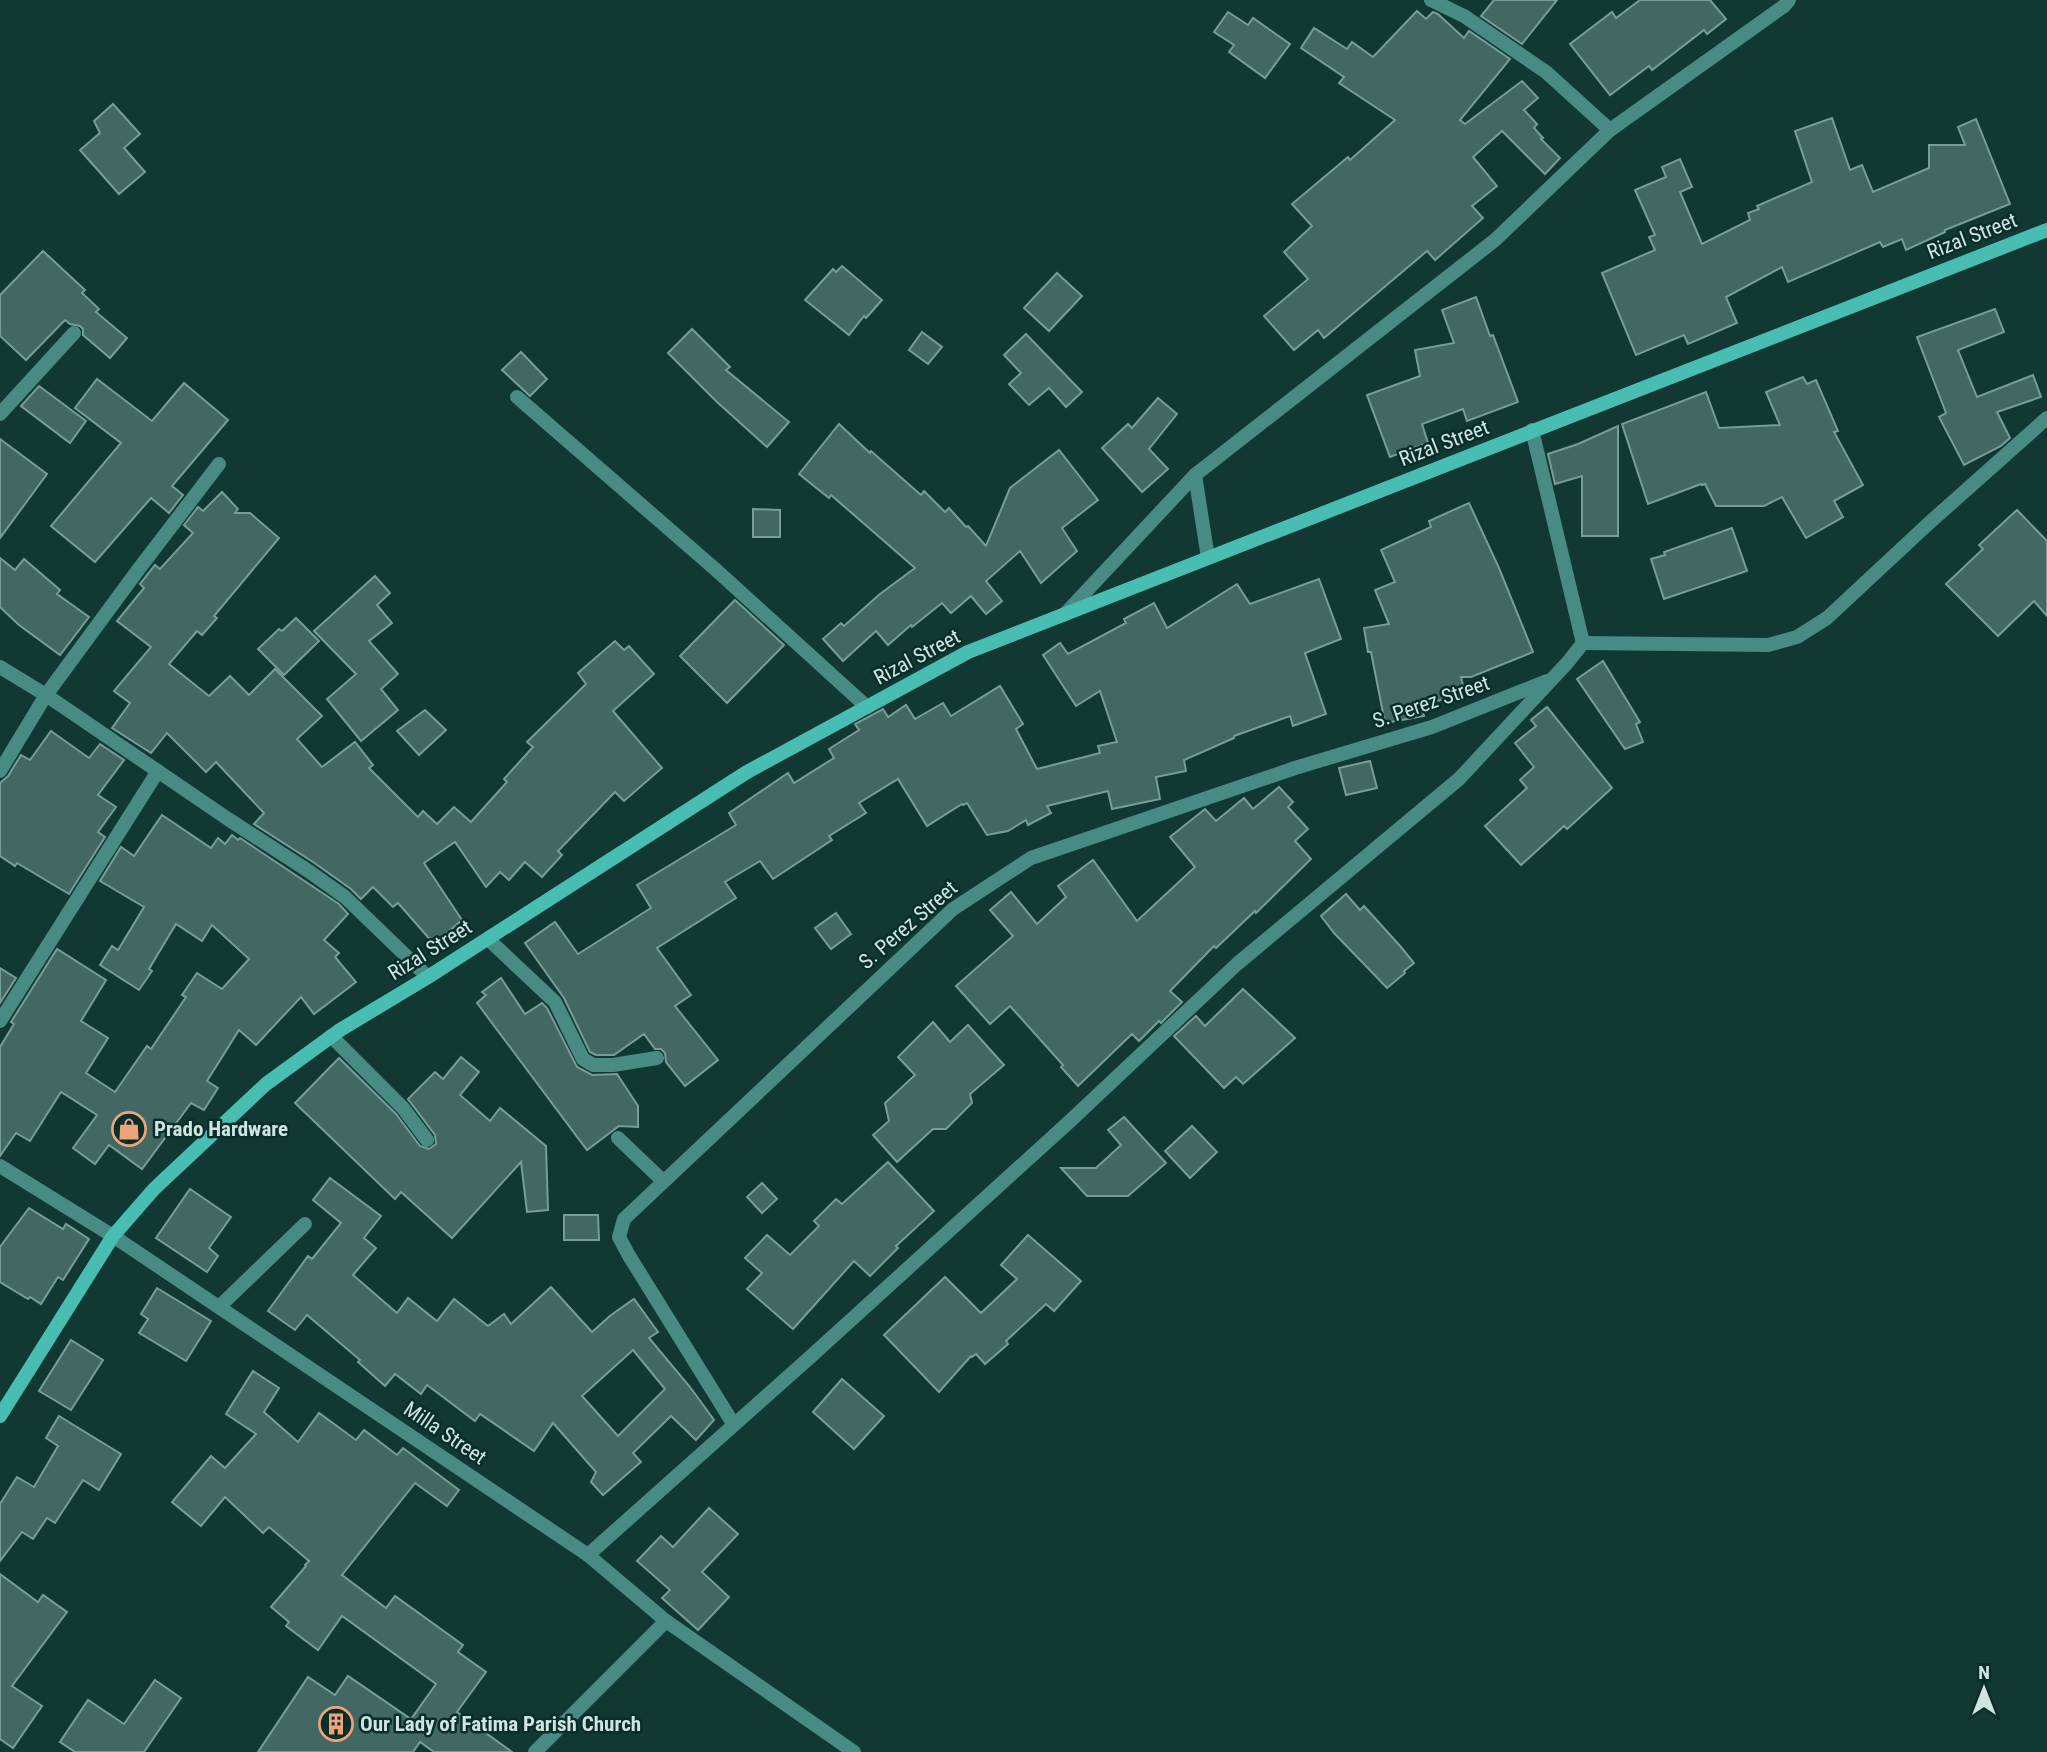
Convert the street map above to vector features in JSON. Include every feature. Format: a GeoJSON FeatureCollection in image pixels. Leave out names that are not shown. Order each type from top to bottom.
{"type":"FeatureCollection","features":[{"type":"Feature","properties":{"kind":"street"},"geometry":{"type":"LineString","coordinates":[[1431,0],[1464,16],[1546,72],[1610,130]]}},
{"type":"Feature","properties":{"kind":"street"},"geometry":{"type":"LineString","coordinates":[[1064,615],[1195,475],[1495,240],[1610,130],[1775,13],[1789,0]]}},
{"type":"Feature","properties":{"kind":"street","name":"Rizal Street"},"geometry":{"type":"LineString","coordinates":[[0,1416],[113,1236],[154,1189],[266,1084],[331,1036],[488,939],[747,772],[968,652],[2047,230]]}},
{"type":"Feature","properties":{"kind":"street"},"geometry":{"type":"LineString","coordinates":[[0,414],[74,333]]}},
{"type":"Feature","properties":{"kind":"street"},"geometry":{"type":"LineString","coordinates":[[517,397],[715,569],[867,707]]}},
{"type":"Feature","properties":{"kind":"street"},"geometry":{"type":"LineString","coordinates":[[588,1555],[1069,1122],[1237,964],[1459,779],[1583,643],[1768,645],[1797,637],[1827,618],[2047,418]]}},
{"type":"Feature","properties":{"kind":"street"},"geometry":{"type":"LineString","coordinates":[[1532,430],[1583,643]]}},
{"type":"Feature","properties":{"kind":"street"},"geometry":{"type":"LineString","coordinates":[[0,771],[46,695],[219,464]]}},
{"type":"Feature","properties":{"kind":"street"},"geometry":{"type":"LineString","coordinates":[[1195,475],[1208,558]]}},
{"type":"Feature","properties":{"kind":"street"},"geometry":{"type":"LineString","coordinates":[[0,667],[46,695],[345,897],[428,977]]}},
{"type":"Feature","properties":{"kind":"street","name":"S. Perez Street"},"geometry":{"type":"LineString","coordinates":[[734,1424],[619,1237],[624,1219],[953,909],[1031,858],[1295,768],[1433,727],[1552,679]]}},
{"type":"Feature","properties":{"kind":"street"},"geometry":{"type":"LineString","coordinates":[[0,1021],[158,771]]}},
{"type":"Feature","properties":{"kind":"street"},"geometry":{"type":"LineString","coordinates":[[488,939],[555,1002],[583,1059],[593,1065],[612,1065],[657,1058]]}},
{"type":"Feature","properties":{"kind":"street"},"geometry":{"type":"LineString","coordinates":[[331,1036],[402,1108],[427,1140]]}},
{"type":"Feature","properties":{"kind":"street"},"geometry":{"type":"LineString","coordinates":[[618,1138],[663,1181]]}},
{"type":"Feature","properties":{"kind":"street","name":"Milla Street"},"geometry":{"type":"LineString","coordinates":[[0,1166],[113,1236],[588,1555],[666,1621],[854,1752]]}},
{"type":"Feature","properties":{"kind":"street"},"geometry":{"type":"LineString","coordinates":[[219,1307],[305,1224]]}},
{"type":"Feature","properties":{"kind":"street"},"geometry":{"type":"LineString","coordinates":[[535,1752],[666,1621]]}},
{"type":"Feature","properties":{"kind":"building"},"geometry":{"type":"Polygon","coordinates":[[[1494,0],[1557,0],[1522,44],[1481,16],[1494,0]]]}},
{"type":"Feature","properties":{"kind":"building"},"geometry":{"type":"Polygon","coordinates":[[[1640,0],[1710,0],[1726,19],[1707,34],[1704,30],[1652,70],[1649,66],[1610,95],[1570,44],[1612,12],[1616,18],[1640,0]]]}},
{"type":"Feature","properties":{"kind":"building"},"geometry":{"type":"Polygon","coordinates":[[[1417,11],[1426,19],[1433,12],[1438,14],[1464,38],[1469,31],[1510,59],[1460,120],[1465,124],[1522,81],[1538,98],[1524,110],[1537,124],[1534,128],[1543,138],[1541,139],[1560,158],[1545,174],[1502,131],[1473,157],[1497,186],[1472,206],[1483,218],[1435,260],[1427,251],[1324,338],[1318,330],[1294,350],[1264,316],[1308,279],[1284,252],[1312,226],[1292,204],[1348,157],[1350,160],[1395,120],[1339,83],[1344,77],[1301,48],[1314,28],[1347,49],[1352,42],[1373,57],[1417,11]]]}},
{"type":"Feature","properties":{"kind":"building"},"geometry":{"type":"Polygon","coordinates":[[[1228,12],[1248,25],[1253,18],[1290,44],[1265,78],[1229,52],[1234,45],[1214,32],[1228,12]]]}},
{"type":"Feature","properties":{"kind":"building"},"geometry":{"type":"Polygon","coordinates":[[[113,104],[140,134],[124,148],[145,172],[119,194],[80,150],[100,133],[94,121],[113,104]]]}},
{"type":"Feature","properties":{"kind":"building"},"geometry":{"type":"Polygon","coordinates":[[[1832,118],[1850,170],[1862,165],[1873,192],[1929,168],[1929,145],[1965,145],[1958,127],[1976,119],[2010,204],[1945,230],[1906,250],[1902,239],[1883,247],[1880,242],[1788,282],[1782,267],[1726,297],[1737,323],[1688,344],[1684,335],[1636,355],[1602,273],[1655,250],[1649,237],[1655,235],[1635,190],[1666,177],[1662,167],[1680,159],[1692,187],[1680,192],[1702,244],[1750,220],[1748,213],[1759,209],[1757,206],[1812,182],[1795,131],[1832,118]]]}},
{"type":"Feature","properties":{"kind":"building"},"geometry":{"type":"Polygon","coordinates":[[[43,251],[85,290],[82,293],[99,309],[96,312],[127,338],[110,358],[83,335],[80,326],[65,320],[26,360],[0,336],[0,295],[43,251]]]}},
{"type":"Feature","properties":{"kind":"building"},"geometry":{"type":"Polygon","coordinates":[[[842,266],[882,300],[866,318],[864,316],[849,335],[805,300],[833,269],[836,272],[842,266]]]}},
{"type":"Feature","properties":{"kind":"building"},"geometry":{"type":"Polygon","coordinates":[[[1057,273],[1082,296],[1049,331],[1024,308],[1057,273]]]}},
{"type":"Feature","properties":{"kind":"building"},"geometry":{"type":"Polygon","coordinates":[[[1476,297],[1518,402],[1467,421],[1463,409],[1422,424],[1428,443],[1390,457],[1367,395],[1420,376],[1415,350],[1454,343],[1442,310],[1476,297]]]}},
{"type":"Feature","properties":{"kind":"building"},"geometry":{"type":"Polygon","coordinates":[[[1995,309],[2004,332],[1958,350],[1977,397],[2033,375],[2041,397],[1997,412],[2010,438],[2001,446],[1964,465],[1939,417],[1946,413],[1917,337],[1995,309]]]}},
{"type":"Feature","properties":{"kind":"building"},"geometry":{"type":"Polygon","coordinates":[[[692,329],[730,367],[726,370],[789,422],[767,447],[668,353],[692,329]]]}},
{"type":"Feature","properties":{"kind":"building"},"geometry":{"type":"Polygon","coordinates":[[[922,332],[942,347],[928,364],[909,350],[922,332]]]}},
{"type":"Feature","properties":{"kind":"building"},"geometry":{"type":"Polygon","coordinates":[[[1026,334],[1082,392],[1066,407],[1049,388],[1029,405],[1009,384],[1021,373],[1004,355],[1026,334]]]}},
{"type":"Feature","properties":{"kind":"building"},"geometry":{"type":"Polygon","coordinates":[[[521,352],[547,379],[530,396],[502,370],[521,352]]]}},
{"type":"Feature","properties":{"kind":"building"},"geometry":{"type":"Polygon","coordinates":[[[1803,377],[1807,384],[1816,380],[1838,431],[1834,432],[1863,485],[1834,501],[1843,517],[1806,538],[1782,497],[1764,506],[1716,506],[1705,484],[1648,504],[1622,424],[1706,392],[1719,428],[1780,425],[1766,392],[1803,377]]]}},
{"type":"Feature","properties":{"kind":"building"},"geometry":{"type":"Polygon","coordinates":[[[97,379],[152,421],[184,383],[228,420],[172,486],[183,495],[169,513],[151,498],[95,562],[51,526],[121,443],[75,408],[97,379]]]}},
{"type":"Feature","properties":{"kind":"building"},"geometry":{"type":"Polygon","coordinates":[[[39,386],[86,421],[70,443],[21,406],[39,386]]]}},
{"type":"Feature","properties":{"kind":"building"},"geometry":{"type":"Polygon","coordinates":[[[1158,398],[1177,414],[1149,449],[1168,469],[1142,492],[1102,448],[1128,424],[1132,428],[1158,398]]]}},
{"type":"Feature","properties":{"kind":"building"},"geometry":{"type":"Polygon","coordinates":[[[839,424],[921,495],[924,491],[945,512],[949,508],[986,546],[1010,488],[1059,450],[1098,500],[1062,528],[1077,551],[1041,583],[1020,551],[986,581],[1002,601],[986,614],[971,596],[951,613],[942,603],[888,645],[876,631],[843,661],[823,639],[841,623],[844,626],[915,568],[831,495],[829,498],[799,474],[839,424]]]}},
{"type":"Feature","properties":{"kind":"building"},"geometry":{"type":"Polygon","coordinates":[[[1618,426],[1618,536],[1582,536],[1582,476],[1555,484],[1548,454],[1618,426]]]}},
{"type":"Feature","properties":{"kind":"building"},"geometry":{"type":"Polygon","coordinates":[[[0,439],[47,474],[0,538],[0,439]]]}},
{"type":"Feature","properties":{"kind":"building"},"geometry":{"type":"Polygon","coordinates":[[[222,492],[238,509],[235,513],[250,513],[279,538],[214,616],[217,618],[202,635],[197,631],[169,664],[209,696],[230,676],[249,695],[275,669],[322,716],[297,739],[322,767],[355,742],[373,765],[369,768],[418,817],[423,811],[437,824],[454,807],[471,822],[507,782],[504,779],[533,747],[527,742],[586,684],[578,673],[615,641],[624,650],[629,646],[654,674],[613,711],[662,768],[624,801],[615,792],[558,851],[562,855],[542,877],[525,862],[509,880],[500,872],[486,887],[455,842],[424,863],[462,920],[434,944],[398,903],[393,907],[373,887],[361,899],[313,862],[254,824],[264,813],[216,762],[206,772],[167,733],[151,753],[112,728],[130,703],[114,691],[151,647],[117,621],[144,588],[140,584],[155,565],[160,569],[193,533],[184,525],[198,507],[203,511],[222,492]]]}},
{"type":"Feature","properties":{"kind":"building"},"geometry":{"type":"Polygon","coordinates":[[[1469,503],[1533,652],[1471,677],[1461,677],[1465,694],[1421,705],[1424,716],[1385,723],[1364,628],[1389,624],[1375,590],[1395,582],[1381,550],[1431,527],[1429,521],[1469,503]]]}},
{"type":"Feature","properties":{"kind":"building"},"geometry":{"type":"Polygon","coordinates":[[[753,509],[780,510],[780,537],[753,537],[753,509]]]}},
{"type":"Feature","properties":{"kind":"building"},"geometry":{"type":"Polygon","coordinates":[[[2017,510],[2047,541],[2047,616],[2034,601],[1998,636],[1946,584],[1983,549],[1979,545],[2017,510]]]}},
{"type":"Feature","properties":{"kind":"building"},"geometry":{"type":"Polygon","coordinates":[[[1732,528],[1747,571],[1664,599],[1651,559],[1732,528]]]}},
{"type":"Feature","properties":{"kind":"building"},"geometry":{"type":"Polygon","coordinates":[[[0,558],[15,570],[24,559],[60,590],[57,594],[89,617],[60,655],[19,625],[0,607],[0,558]]]}},
{"type":"Feature","properties":{"kind":"building"},"geometry":{"type":"Polygon","coordinates":[[[375,576],[390,593],[377,605],[392,623],[369,641],[398,674],[381,689],[398,710],[361,741],[327,699],[356,674],[314,631],[375,576]]]}},
{"type":"Feature","properties":{"kind":"building"},"geometry":{"type":"Polygon","coordinates":[[[1319,579],[1341,639],[1305,653],[1326,714],[1293,726],[1290,716],[1234,736],[1184,760],[1186,771],[1156,777],[1160,799],[1112,809],[1108,791],[1047,806],[1051,813],[1028,825],[1026,820],[1008,831],[987,835],[967,803],[927,826],[898,779],[859,803],[866,813],[829,836],[832,840],[773,879],[760,861],[725,882],[736,898],[657,948],[691,995],[675,1006],[718,1060],[685,1086],[666,1062],[665,1053],[661,1049],[655,1049],[644,1034],[614,1055],[596,1055],[590,1052],[564,998],[525,943],[555,922],[578,954],[651,908],[637,885],[736,825],[729,813],[788,773],[794,783],[834,758],[829,749],[859,730],[855,724],[883,709],[888,717],[906,705],[915,719],[943,703],[951,716],[1000,686],[1023,724],[1016,729],[1037,769],[1100,753],[1098,746],[1117,742],[1100,691],[1076,706],[1043,655],[1060,643],[1068,654],[1126,623],[1124,619],[1154,603],[1167,628],[1237,584],[1250,604],[1319,579]]]}},
{"type":"Feature","properties":{"kind":"building"},"geometry":{"type":"Polygon","coordinates":[[[735,600],[784,645],[727,703],[680,656],[735,600]]]}},
{"type":"Feature","properties":{"kind":"building"},"geometry":{"type":"Polygon","coordinates":[[[296,618],[319,641],[284,675],[258,649],[279,629],[282,631],[296,618]]]}},
{"type":"Feature","properties":{"kind":"building"},"geometry":{"type":"Polygon","coordinates":[[[1603,661],[1640,722],[1636,724],[1643,742],[1625,749],[1577,679],[1603,661]]]}},
{"type":"Feature","properties":{"kind":"building"},"geometry":{"type":"Polygon","coordinates":[[[1547,707],[1612,788],[1567,829],[1564,826],[1521,865],[1485,826],[1527,788],[1520,780],[1534,767],[1515,743],[1536,726],[1531,720],[1547,707]]]}},
{"type":"Feature","properties":{"kind":"building"},"geometry":{"type":"Polygon","coordinates":[[[425,710],[446,730],[419,755],[397,731],[425,710]]]}},
{"type":"Feature","properties":{"kind":"building"},"geometry":{"type":"Polygon","coordinates":[[[51,731],[89,758],[100,744],[124,760],[98,795],[116,807],[98,832],[105,837],[69,894],[0,856],[0,783],[8,776],[21,755],[30,760],[51,731]]]}},
{"type":"Feature","properties":{"kind":"building"},"geometry":{"type":"Polygon","coordinates":[[[1370,761],[1377,788],[1346,795],[1339,768],[1370,761]]]}},
{"type":"Feature","properties":{"kind":"building"},"geometry":{"type":"Polygon","coordinates":[[[1279,787],[1293,802],[1288,807],[1308,829],[1295,841],[1311,859],[1256,913],[1255,911],[1216,948],[1214,946],[1170,991],[1182,1002],[1161,1023],[1159,1021],[1139,1041],[1132,1034],[1078,1086],[1061,1067],[1063,1065],[1010,1006],[990,1024],[956,986],[1013,936],[990,910],[1011,892],[1037,924],[1066,897],[1058,886],[1093,860],[1137,921],[1195,867],[1170,837],[1205,809],[1216,821],[1244,798],[1253,809],[1279,787]]]}},
{"type":"Feature","properties":{"kind":"building"},"geometry":{"type":"Polygon","coordinates":[[[162,815],[211,848],[218,838],[225,844],[232,835],[238,840],[240,838],[339,904],[348,914],[324,940],[339,953],[335,957],[356,982],[314,1014],[301,997],[256,1045],[239,1030],[207,1081],[218,1088],[204,1110],[191,1103],[142,1169],[109,1145],[95,1164],[73,1148],[97,1115],[61,1092],[30,1141],[16,1133],[0,1156],[0,1047],[14,1024],[11,1022],[57,949],[106,980],[81,1021],[108,1038],[86,1073],[115,1092],[147,1046],[151,1049],[186,997],[182,995],[197,973],[222,989],[249,959],[212,925],[202,941],[176,924],[139,990],[100,965],[112,946],[118,950],[144,907],[100,881],[121,847],[134,856],[162,815]]]}},
{"type":"Feature","properties":{"kind":"building"},"geometry":{"type":"Polygon","coordinates":[[[1346,894],[1360,910],[1364,906],[1414,963],[1387,988],[1321,916],[1346,894]]]}},
{"type":"Feature","properties":{"kind":"building"},"geometry":{"type":"Polygon","coordinates":[[[836,913],[851,934],[831,949],[815,928],[836,913]]]}},
{"type":"Feature","properties":{"kind":"building"},"geometry":{"type":"Polygon","coordinates":[[[0,968],[16,978],[0,1003],[0,968]]]}},
{"type":"Feature","properties":{"kind":"building"},"geometry":{"type":"Polygon","coordinates":[[[501,978],[525,1014],[542,1003],[547,1008],[577,1067],[592,1075],[617,1074],[638,1106],[638,1127],[619,1126],[587,1150],[477,1003],[486,995],[482,992],[501,978]]]}},
{"type":"Feature","properties":{"kind":"building"},"geometry":{"type":"Polygon","coordinates":[[[1243,989],[1295,1038],[1243,1084],[1236,1077],[1224,1088],[1174,1036],[1196,1016],[1205,1026],[1243,989]]]}},
{"type":"Feature","properties":{"kind":"building"},"geometry":{"type":"Polygon","coordinates":[[[933,1022],[950,1042],[968,1025],[1004,1065],[970,1094],[972,1103],[946,1129],[933,1129],[897,1162],[873,1135],[889,1121],[885,1103],[915,1075],[898,1057],[933,1022]]]}},
{"type":"Feature","properties":{"kind":"building"},"geometry":{"type":"Polygon","coordinates":[[[461,1057],[479,1072],[460,1095],[490,1121],[500,1108],[546,1146],[548,1210],[527,1212],[521,1162],[452,1238],[401,1192],[395,1199],[295,1103],[339,1058],[396,1114],[420,1146],[429,1149],[436,1144],[435,1135],[408,1099],[435,1072],[443,1079],[461,1057]]]}},
{"type":"Feature","properties":{"kind":"building"},"geometry":{"type":"Polygon","coordinates":[[[1124,1117],[1166,1163],[1128,1196],[1087,1196],[1061,1168],[1096,1168],[1121,1145],[1108,1130],[1124,1117]]]}},
{"type":"Feature","properties":{"kind":"building"},"geometry":{"type":"Polygon","coordinates":[[[1192,1126],[1217,1152],[1190,1178],[1165,1151],[1192,1126]]]}},
{"type":"Feature","properties":{"kind":"building"},"geometry":{"type":"Polygon","coordinates":[[[888,1162],[934,1211],[896,1246],[898,1248],[870,1276],[854,1261],[793,1329],[747,1289],[762,1273],[745,1258],[767,1235],[790,1255],[819,1226],[814,1221],[836,1199],[842,1204],[888,1162]]]}},
{"type":"Feature","properties":{"kind":"building"},"geometry":{"type":"Polygon","coordinates":[[[330,1178],[381,1216],[364,1238],[376,1248],[353,1275],[397,1313],[408,1298],[437,1321],[454,1299],[488,1326],[504,1314],[511,1324],[551,1287],[592,1332],[634,1299],[658,1332],[649,1338],[714,1420],[696,1440],[671,1416],[633,1453],[641,1462],[603,1495],[591,1482],[596,1472],[553,1423],[534,1451],[480,1414],[475,1421],[427,1385],[421,1394],[395,1374],[385,1386],[358,1362],[360,1360],[307,1315],[295,1330],[268,1311],[308,1256],[312,1259],[341,1223],[313,1200],[330,1178]],[[633,1350],[582,1396],[618,1436],[665,1389],[633,1350]]]}},
{"type":"Feature","properties":{"kind":"building"},"geometry":{"type":"Polygon","coordinates":[[[762,1183],[777,1199],[762,1213],[747,1197],[762,1183]]]}},
{"type":"Feature","properties":{"kind":"building"},"geometry":{"type":"Polygon","coordinates":[[[190,1189],[231,1217],[209,1248],[218,1256],[207,1272],[156,1238],[190,1189]]]}},
{"type":"Feature","properties":{"kind":"building"},"geometry":{"type":"Polygon","coordinates":[[[29,1208],[63,1229],[66,1224],[89,1239],[63,1280],[58,1277],[41,1304],[0,1282],[0,1247],[29,1208]]]}},
{"type":"Feature","properties":{"kind":"building"},"geometry":{"type":"Polygon","coordinates":[[[564,1215],[598,1215],[599,1240],[564,1240],[564,1215]]]}},
{"type":"Feature","properties":{"kind":"building"},"geometry":{"type":"Polygon","coordinates":[[[1028,1235],[1081,1281],[1054,1311],[1046,1304],[985,1364],[976,1354],[971,1356],[939,1392],[884,1335],[945,1277],[981,1313],[1017,1279],[1001,1265],[1028,1235]]]}},
{"type":"Feature","properties":{"kind":"building"},"geometry":{"type":"Polygon","coordinates":[[[157,1288],[211,1321],[186,1361],[139,1333],[148,1319],[141,1314],[157,1288]]]}},
{"type":"Feature","properties":{"kind":"building"},"geometry":{"type":"Polygon","coordinates":[[[71,1340],[103,1360],[71,1410],[39,1391],[71,1340]]]}},
{"type":"Feature","properties":{"kind":"building"},"geometry":{"type":"Polygon","coordinates":[[[253,1371],[279,1388],[264,1412],[298,1442],[319,1413],[356,1440],[364,1430],[397,1455],[403,1448],[459,1490],[447,1506],[415,1483],[342,1575],[386,1608],[395,1596],[463,1645],[458,1652],[486,1672],[457,1712],[512,1752],[434,1752],[420,1742],[413,1752],[258,1752],[308,1677],[335,1695],[348,1676],[411,1719],[436,1684],[342,1616],[318,1650],[286,1626],[289,1622],[271,1607],[309,1561],[269,1527],[263,1533],[225,1497],[201,1526],[172,1502],[211,1456],[225,1468],[256,1434],[226,1414],[253,1371]]]}},
{"type":"Feature","properties":{"kind":"building"},"geometry":{"type":"Polygon","coordinates":[[[842,1379],[884,1416],[854,1449],[813,1412],[842,1379]]]}},
{"type":"Feature","properties":{"kind":"building"},"geometry":{"type":"Polygon","coordinates":[[[59,1416],[121,1454],[99,1490],[83,1480],[55,1523],[47,1518],[33,1539],[22,1532],[0,1561],[0,1504],[17,1477],[34,1487],[58,1446],[46,1438],[59,1416]]]}},
{"type":"Feature","properties":{"kind":"building"},"geometry":{"type":"Polygon","coordinates":[[[709,1508],[738,1534],[702,1572],[729,1597],[698,1630],[662,1598],[670,1590],[637,1561],[661,1536],[673,1547],[709,1508]]]}},
{"type":"Feature","properties":{"kind":"building"},"geometry":{"type":"Polygon","coordinates":[[[0,1574],[38,1602],[43,1595],[67,1612],[12,1686],[42,1706],[13,1748],[0,1739],[0,1574]]]}},
{"type":"Feature","properties":{"kind":"building"},"geometry":{"type":"Polygon","coordinates":[[[155,1680],[181,1698],[144,1752],[75,1752],[60,1742],[88,1700],[124,1724],[155,1680]]]}},
{"type":"Feature","properties":{"kind":"place","name":"Prado Hardware"},"geometry":{"type":"Point","coordinates":[129,1129]}},
{"type":"Feature","properties":{"kind":"place","name":"Our Lady of Fatima Parish Church"},"geometry":{"type":"Point","coordinates":[336,1724]}}]}
